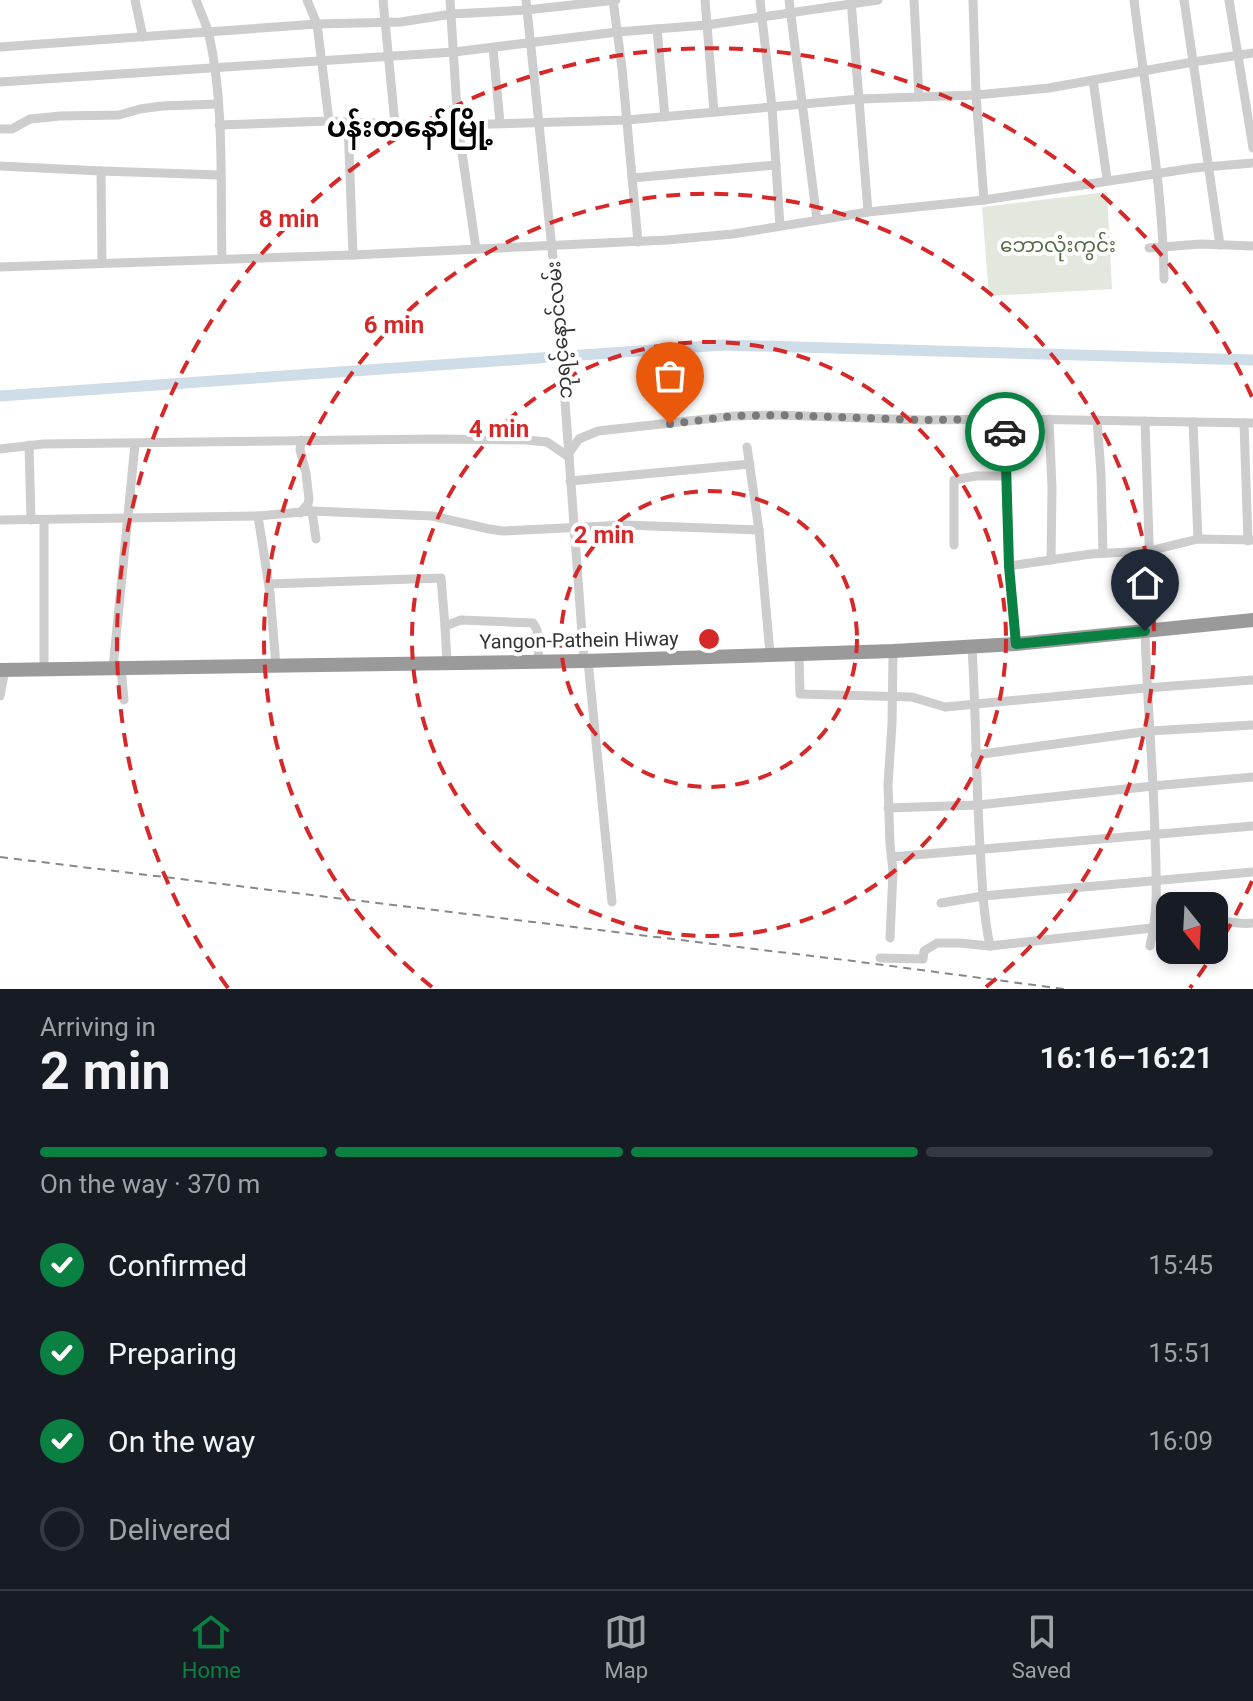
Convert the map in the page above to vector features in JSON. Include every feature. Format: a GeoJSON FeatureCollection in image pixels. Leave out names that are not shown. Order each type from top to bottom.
{"type":"FeatureCollection","features":[{"type":"Feature","properties":{"kind":"highway","name":"Yangon-Pathein Hiway"},"geometry":{"type":"LineString","coordinates":[[2,670],[586,661],[893,651],[1016,644],[1253,620]]}},
{"type":"Feature","properties":{"kind":"street"},"geometry":{"type":"LineString","coordinates":[[135,0],[143,37]]}},
{"type":"Feature","properties":{"kind":"street"},"geometry":{"type":"LineString","coordinates":[[196,0],[208,32],[215,67],[222,258]]}},
{"type":"Feature","properties":{"kind":"street"},"geometry":{"type":"LineString","coordinates":[[307,0],[317,24],[329,121]]}},
{"type":"Feature","properties":{"kind":"street"},"geometry":{"type":"LineString","coordinates":[[383,0],[395,124]]}},
{"type":"Feature","properties":{"kind":"street"},"geometry":{"type":"LineString","coordinates":[[450,0],[458,125],[476,249]]}},
{"type":"Feature","properties":{"kind":"street"},"geometry":{"type":"LineString","coordinates":[[0,47],[317,24],[386,22],[526,5],[614,0],[638,242]]}},
{"type":"Feature","properties":{"kind":"street"},"geometry":{"type":"LineString","coordinates":[[705,0],[714,112]]}},
{"type":"Feature","properties":{"kind":"street"},"geometry":{"type":"LineString","coordinates":[[760,0],[772,107],[780,226]]}},
{"type":"Feature","properties":{"kind":"street"},"geometry":{"type":"LineString","coordinates":[[789,0],[817,220]]}},
{"type":"Feature","properties":{"kind":"street"},"geometry":{"type":"LineString","coordinates":[[0,82],[454,52],[617,32],[707,25],[878,0]]}},
{"type":"Feature","properties":{"kind":"street"},"geometry":{"type":"LineString","coordinates":[[914,0],[919,97]]}},
{"type":"Feature","properties":{"kind":"street"},"geometry":{"type":"LineString","coordinates":[[973,0],[984,200]]}},
{"type":"Feature","properties":{"kind":"street"},"geometry":{"type":"LineString","coordinates":[[1134,0],[1156,173],[1164,279]]}},
{"type":"Feature","properties":{"kind":"street"},"geometry":{"type":"LineString","coordinates":[[1184,0],[1220,245]]}},
{"type":"Feature","properties":{"kind":"street"},"geometry":{"type":"LineString","coordinates":[[1229,0],[1253,148]]}},
{"type":"Feature","properties":{"kind":"street"},"geometry":{"type":"LineString","coordinates":[[852,2],[868,212]]}},
{"type":"Feature","properties":{"kind":"street","name":"ဘုရင့်နောင်လမ်း"},"geometry":{"type":"LineString","coordinates":[[526,5],[558,306],[586,661],[612,902]]}},
{"type":"Feature","properties":{"kind":"street"},"geometry":{"type":"LineString","coordinates":[[657,29],[665,117]]}},
{"type":"Feature","properties":{"kind":"street"},"geometry":{"type":"LineString","coordinates":[[493,48],[500,123]]}},
{"type":"Feature","properties":{"kind":"street"},"geometry":{"type":"LineString","coordinates":[[219,125],[329,121],[458,125],[627,120],[860,99],[976,95],[1049,88],[1253,53]]}},
{"type":"Feature","properties":{"kind":"street"},"geometry":{"type":"LineString","coordinates":[[1093,80],[1107,179]]}},
{"type":"Feature","properties":{"kind":"street"},"geometry":{"type":"LineString","coordinates":[[0,129],[12,129],[30,119],[119,115],[162,106],[218,104]]}},
{"type":"Feature","properties":{"kind":"street"},"geometry":{"type":"LineString","coordinates":[[348,122],[353,255]]}},
{"type":"Feature","properties":{"kind":"street"},"geometry":{"type":"LineString","coordinates":[[0,267],[638,242],[733,234],[868,212],[984,200],[1107,179],[1253,163]]}},
{"type":"Feature","properties":{"kind":"street"},"geometry":{"type":"LineString","coordinates":[[632,178],[776,165]]}},
{"type":"Feature","properties":{"kind":"street"},"geometry":{"type":"LineString","coordinates":[[0,166],[220,175]]}},
{"type":"Feature","properties":{"kind":"street"},"geometry":{"type":"LineString","coordinates":[[101,171],[102,263]]}},
{"type":"Feature","properties":{"kind":"street"},"geometry":{"type":"LineString","coordinates":[[1149,248],[1201,244],[1253,246]]}},
{"type":"Feature","properties":{"kind":"street"},"geometry":{"type":"LineString","coordinates":[[0,449],[29,445],[301,440],[526,440],[547,442],[569,453],[579,439],[598,431],[734,416],[776,415],[922,420],[1249,423],[1251,541],[1198,539],[1149,551],[1103,553],[1009,566]]}},
{"type":"Feature","properties":{"kind":"street"},"geometry":{"type":"LineString","coordinates":[[1005,419],[1009,566],[1016,644]]}},
{"type":"Feature","properties":{"kind":"street"},"geometry":{"type":"LineString","coordinates":[[1049,419],[1051,560]]}},
{"type":"Feature","properties":{"kind":"street"},"geometry":{"type":"LineString","coordinates":[[1097,420],[1103,553]]}},
{"type":"Feature","properties":{"kind":"street"},"geometry":{"type":"LineString","coordinates":[[1145,421],[1149,551],[1146,688],[1156,880],[1150,946]]}},
{"type":"Feature","properties":{"kind":"street"},"geometry":{"type":"LineString","coordinates":[[1193,422],[1198,539]]}},
{"type":"Feature","properties":{"kind":"street"},"geometry":{"type":"LineString","coordinates":[[300,513],[309,499],[301,440]]}},
{"type":"Feature","properties":{"kind":"street"},"geometry":{"type":"LineString","coordinates":[[124,700],[117,668],[135,444]]}},
{"type":"Feature","properties":{"kind":"street"},"geometry":{"type":"LineString","coordinates":[[29,445],[31,520]]}},
{"type":"Feature","properties":{"kind":"street"},"geometry":{"type":"LineString","coordinates":[[747,447],[759,530],[770,654]]}},
{"type":"Feature","properties":{"kind":"street"},"geometry":{"type":"LineString","coordinates":[[570,481],[750,464]]}},
{"type":"Feature","properties":{"kind":"street"},"geometry":{"type":"LineString","coordinates":[[954,545],[954,480],[1005,476]]}},
{"type":"Feature","properties":{"kind":"street"},"geometry":{"type":"LineString","coordinates":[[312,511],[316,539]]}},
{"type":"Feature","properties":{"kind":"street"},"geometry":{"type":"LineString","coordinates":[[0,520],[258,516],[312,511],[432,516],[503,531],[626,525],[759,530]]}},
{"type":"Feature","properties":{"kind":"street"},"geometry":{"type":"LineString","coordinates":[[258,516],[269,584],[276,666]]}},
{"type":"Feature","properties":{"kind":"street"},"geometry":{"type":"LineString","coordinates":[[44,520],[44,670]]}},
{"type":"Feature","properties":{"kind":"street"},"geometry":{"type":"LineString","coordinates":[[269,584],[441,578],[447,663]]}},
{"type":"Feature","properties":{"kind":"street"},"geometry":{"type":"LineString","coordinates":[[445,626],[461,620],[533,623],[537,630],[539,662]]}},
{"type":"Feature","properties":{"kind":"street"},"geometry":{"type":"LineString","coordinates":[[972,647],[984,921],[990,946]]}},
{"type":"Feature","properties":{"kind":"street"},"geometry":{"type":"LineString","coordinates":[[890,938],[893,871],[888,808],[893,651]]}},
{"type":"Feature","properties":{"kind":"street"},"geometry":{"type":"LineString","coordinates":[[799,654],[800,694],[912,697],[945,707],[1253,680]]}},
{"type":"Feature","properties":{"kind":"street"},"geometry":{"type":"LineString","coordinates":[[0,696],[2,670]]}},
{"type":"Feature","properties":{"kind":"street"},"geometry":{"type":"LineString","coordinates":[[975,755],[1150,731],[1253,725]]}},
{"type":"Feature","properties":{"kind":"street"},"geometry":{"type":"LineString","coordinates":[[888,808],[978,805],[1253,777]]}},
{"type":"Feature","properties":{"kind":"street"},"geometry":{"type":"LineString","coordinates":[[891,857],[1253,826]]}},
{"type":"Feature","properties":{"kind":"street"},"geometry":{"type":"LineString","coordinates":[[941,903],[983,896],[1253,872]]}},
{"type":"Feature","properties":{"kind":"street"},"geometry":{"type":"LineString","coordinates":[[1228,921],[1253,923]]}},
{"type":"Feature","properties":{"kind":"street"},"geometry":{"type":"LineString","coordinates":[[880,958],[923,959],[924,951],[937,943],[990,946],[1154,928]]}},
{"type":"Feature","properties":{"kind":"green space","name":"ဘောလုံးကွင်း"},"geometry":{"type":"Polygon","coordinates":[[[1107,192],[1112,289],[989,296],[982,207],[1107,192]]]}},
{"type":"Feature","properties":{"kind":"waterway"},"geometry":{"type":"LineString","coordinates":[[0,396],[723,345],[1253,360]]}},
{"type":"Feature","properties":{"kind":"railway"},"geometry":{"type":"LineString","coordinates":[[0,857],[1064,989]]}},
{"type":"Feature","properties":{"kind":"way so far"},"geometry":{"type":"LineString","coordinates":[[670,424],[734,416],[776,415],[922,420],[1005,419],[1005,432]]}},
{"type":"Feature","properties":{"kind":"district","name":"ပန်းတနော်မြို့"},"geometry":{"type":"Point","coordinates":[410,127]}},
{"type":"Feature","properties":{"kind":"route"},"geometry":{"type":"LineString","coordinates":[[1005,432],[1009,566],[1016,644],[1145,631]]}}]}
